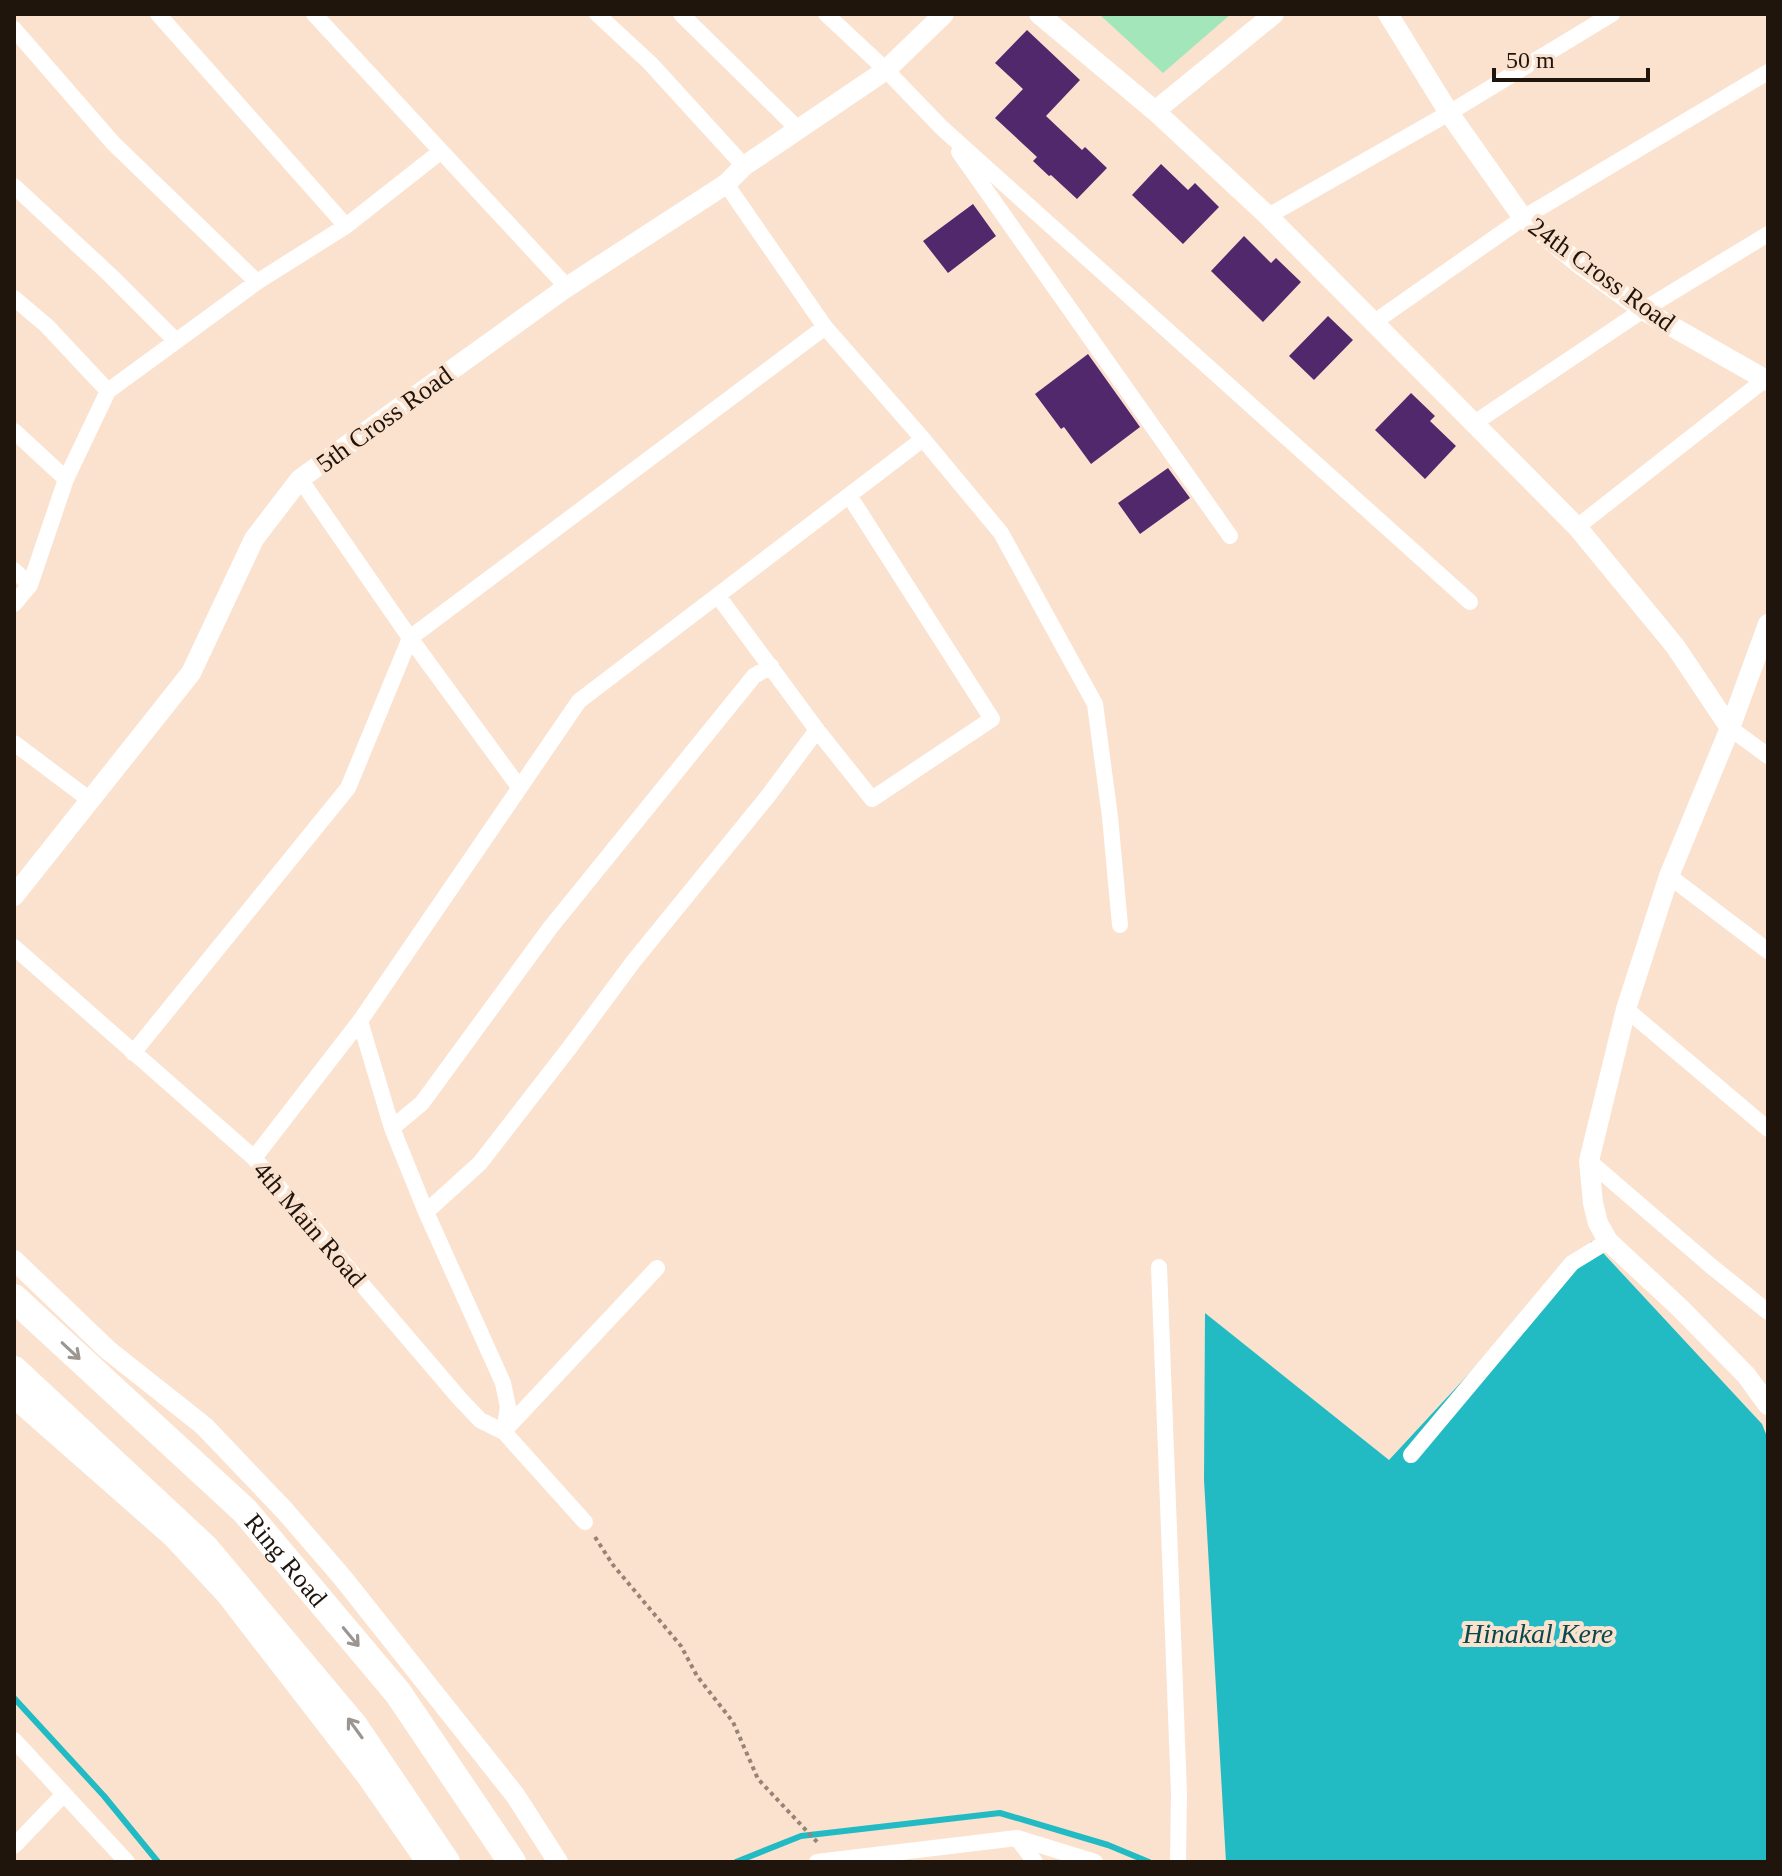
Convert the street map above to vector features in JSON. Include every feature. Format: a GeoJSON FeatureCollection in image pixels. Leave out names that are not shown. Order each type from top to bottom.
{"type":"FeatureCollection","features":[{"type":"Feature","properties":{"kind":"highway","name":"Ring Road"},"geometry":{"type":"LineString","coordinates":[[14,1298],[245,1511],[398,1693],[512,1862]]}},
{"type":"Feature","properties":{"kind":"highway","name":"Ring Road"},"geometry":{"type":"LineString","coordinates":[[14,1370],[205,1548],[354,1726],[446,1862]]}},
{"type":"Feature","properties":{"kind":"street"},"geometry":{"type":"LineString","coordinates":[[158,14],[346,226]]}},
{"type":"Feature","properties":{"kind":"street"},"geometry":{"type":"LineString","coordinates":[[314,14],[567,287]]}},
{"type":"Feature","properties":{"kind":"street"},"geometry":{"type":"LineString","coordinates":[[597,14],[650,63],[744,166]]}},
{"type":"Feature","properties":{"kind":"street"},"geometry":{"type":"LineString","coordinates":[[681,14],[798,129]]}},
{"type":"Feature","properties":{"kind":"street"},"geometry":{"type":"LineString","coordinates":[[826,14],[942,128],[1470,602]]}},
{"type":"Feature","properties":{"kind":"street","name":"5th Cross Road"},"geometry":{"type":"LineString","coordinates":[[14,896],[191,673],[254,539],[300,479],[567,287],[726,184],[744,166],[886,70],[944,14]]}},
{"type":"Feature","properties":{"kind":"street"},"geometry":{"type":"LineString","coordinates":[[1039,14],[1155,111],[1268,216],[1577,527],[1675,646],[1730,728],[1768,756]]}},
{"type":"Feature","properties":{"kind":"street"},"geometry":{"type":"LineString","coordinates":[[1155,111],[1274,14]]}},
{"type":"Feature","properties":{"kind":"street","name":"24th Cross Road"},"geometry":{"type":"LineString","coordinates":[[1388,14],[1449,113],[1523,218],[1643,310],[1767,379]]}},
{"type":"Feature","properties":{"kind":"street"},"geometry":{"type":"LineString","coordinates":[[1268,216],[1449,113],[1612,14]]}},
{"type":"Feature","properties":{"kind":"street"},"geometry":{"type":"LineString","coordinates":[[14,29],[113,143],[257,282]]}},
{"type":"Feature","properties":{"kind":"street"},"geometry":{"type":"LineString","coordinates":[[1373,323],[1523,218],[1768,72]]}},
{"type":"Feature","properties":{"kind":"street"},"geometry":{"type":"LineString","coordinates":[[942,128],[1230,536]]}},
{"type":"Feature","properties":{"kind":"street"},"geometry":{"type":"LineString","coordinates":[[14,604],[30,585],[66,479],[108,391],[257,282],[346,226],[440,152]]}},
{"type":"Feature","properties":{"kind":"street"},"geometry":{"type":"LineString","coordinates":[[726,184],[825,327],[1001,533],[1095,704],[1120,925]]}},
{"type":"Feature","properties":{"kind":"street"},"geometry":{"type":"LineString","coordinates":[[14,186],[175,340]]}},
{"type":"Feature","properties":{"kind":"street"},"geometry":{"type":"LineString","coordinates":[[1473,424],[1643,310],[1768,234]]}},
{"type":"Feature","properties":{"kind":"street"},"geometry":{"type":"LineString","coordinates":[[14,298],[47,326],[108,391]]}},
{"type":"Feature","properties":{"kind":"street"},"geometry":{"type":"LineString","coordinates":[[133,1053],[348,788],[410,638],[825,327]]}},
{"type":"Feature","properties":{"kind":"street"},"geometry":{"type":"LineString","coordinates":[[1577,527],[1767,379]]}},
{"type":"Feature","properties":{"kind":"street"},"geometry":{"type":"LineString","coordinates":[[14,431],[66,479]]}},
{"type":"Feature","properties":{"kind":"street"},"geometry":{"type":"LineString","coordinates":[[254,1158],[360,1021],[579,701],[923,439]]}},
{"type":"Feature","properties":{"kind":"street"},"geometry":{"type":"LineString","coordinates":[[300,479],[410,638],[519,787]]}},
{"type":"Feature","properties":{"kind":"street"},"geometry":{"type":"LineString","coordinates":[[718,596],[872,799],[992,719],[850,497]]}},
{"type":"Feature","properties":{"kind":"street"},"geometry":{"type":"LineString","coordinates":[[14,570],[30,585]]}},
{"type":"Feature","properties":{"kind":"street"},"geometry":{"type":"LineString","coordinates":[[1768,624],[1730,728],[1669,876],[1626,1009],[1589,1161],[1593,1203],[1598,1223],[1608,1241],[1746,1375],[1768,1405]]}},
{"type":"Feature","properties":{"kind":"street"},"geometry":{"type":"LineString","coordinates":[[392,1128],[422,1103],[550,928],[754,676],[771,666]]}},
{"type":"Feature","properties":{"kind":"street"},"geometry":{"type":"LineString","coordinates":[[426,1212],[480,1163],[633,962],[768,796],[817,730]]}},
{"type":"Feature","properties":{"kind":"street"},"geometry":{"type":"LineString","coordinates":[[14,743],[90,800]]}},
{"type":"Feature","properties":{"kind":"street"},"geometry":{"type":"LineString","coordinates":[[1669,876],[1768,951]]}},
{"type":"Feature","properties":{"kind":"street","name":"4th Main Road"},"geometry":{"type":"LineString","coordinates":[[14,947],[254,1158],[460,1399],[480,1420],[504,1432],[585,1522]]}},
{"type":"Feature","properties":{"kind":"street"},"geometry":{"type":"LineString","coordinates":[[1626,1009],[1768,1129]]}},
{"type":"Feature","properties":{"kind":"street"},"geometry":{"type":"LineString","coordinates":[[360,1021],[392,1128],[503,1383],[508,1407],[504,1432]]}},
{"type":"Feature","properties":{"kind":"street"},"geometry":{"type":"LineString","coordinates":[[1589,1161],[1768,1312]]}},
{"type":"Feature","properties":{"kind":"street"},"geometry":{"type":"LineString","coordinates":[[1411,1455],[1572,1263],[1608,1241]]}},
{"type":"Feature","properties":{"kind":"street"},"geometry":{"type":"LineString","coordinates":[[14,1260],[108,1350],[204,1426],[285,1511],[342,1577],[505,1783],[558,1862]]}},
{"type":"Feature","properties":{"kind":"street"},"geometry":{"type":"LineString","coordinates":[[1159,1267],[1179,1793],[1178,1862]]}},
{"type":"Feature","properties":{"kind":"street"},"geometry":{"type":"LineString","coordinates":[[504,1432],[657,1268]]}},
{"type":"Feature","properties":{"kind":"street"},"geometry":{"type":"LineString","coordinates":[[14,1398],[172,1537],[226,1595],[366,1776],[426,1862]]}},
{"type":"Feature","properties":{"kind":"street"},"geometry":{"type":"LineString","coordinates":[[14,1740],[127,1862]]}},
{"type":"Feature","properties":{"kind":"street"},"geometry":{"type":"LineString","coordinates":[[14,1846],[64,1794]]}},
{"type":"Feature","properties":{"kind":"street"},"geometry":{"type":"LineString","coordinates":[[820,1854],[836,1861],[1017,1838],[1095,1862]]}},
{"type":"Feature","properties":{"kind":"street"},"geometry":{"type":"LineString","coordinates":[[1017,1838],[1035,1862]]}},
{"type":"Feature","properties":{"kind":"path"},"geometry":{"type":"LineString","coordinates":[[585,1522],[613,1565],[681,1646],[697,1676],[733,1722],[758,1779],[799,1824],[820,1854]]}},
{"type":"Feature","properties":{"kind":"green space"},"geometry":{"type":"Polygon","coordinates":[[[1099,14],[1231,14],[1163,73],[1099,14]]]}},
{"type":"Feature","properties":{"kind":"water","name":"Hinakal Kere"},"geometry":{"type":"Polygon","coordinates":[[[1592,1241],[1762,1424],[1768,1439],[1768,1862],[1226,1862],[1204,1480],[1205,1313],[1389,1460],[1592,1241]]]}},
{"type":"Feature","properties":{"kind":"building"},"geometry":{"type":"Polygon","coordinates":[[[1027,30],[1080,80],[1046,116],[1082,150],[1085,147],[1107,168],[1077,199],[1033,161],[1037,157],[995,118],[1023,89],[995,63],[1027,30]]]}},
{"type":"Feature","properties":{"kind":"building"},"geometry":{"type":"Polygon","coordinates":[[[1161,164],[1188,190],[1195,183],[1219,207],[1183,244],[1132,195],[1161,164]]]}},
{"type":"Feature","properties":{"kind":"building"},"geometry":{"type":"Polygon","coordinates":[[[973,204],[996,236],[948,273],[923,241],[973,204]]]}},
{"type":"Feature","properties":{"kind":"building"},"geometry":{"type":"Polygon","coordinates":[[[1244,236],[1271,263],[1276,258],[1301,282],[1263,322],[1211,271],[1244,236]]]}},
{"type":"Feature","properties":{"kind":"building"},"geometry":{"type":"Polygon","coordinates":[[[1328,316],[1353,340],[1314,380],[1289,356],[1328,316]]]}},
{"type":"Feature","properties":{"kind":"building"},"geometry":{"type":"Polygon","coordinates":[[[1088,354],[1140,427],[1091,464],[1035,394],[1088,354]]]}},
{"type":"Feature","properties":{"kind":"building"},"geometry":{"type":"Polygon","coordinates":[[[1411,393],[1435,416],[1430,421],[1456,446],[1425,479],[1375,430],[1411,393]]]}},
{"type":"Feature","properties":{"kind":"building"},"geometry":{"type":"Polygon","coordinates":[[[1168,468],[1190,498],[1140,534],[1118,503],[1168,468]]]}},
{"type":"Feature","properties":{"kind":"waterway"},"geometry":{"type":"LineString","coordinates":[[14,1698],[104,1796],[158,1862]]}},
{"type":"Feature","properties":{"kind":"waterway"},"geometry":{"type":"LineString","coordinates":[[736,1862],[801,1836],[1000,1813],[1108,1845],[1149,1862]]}}]}
